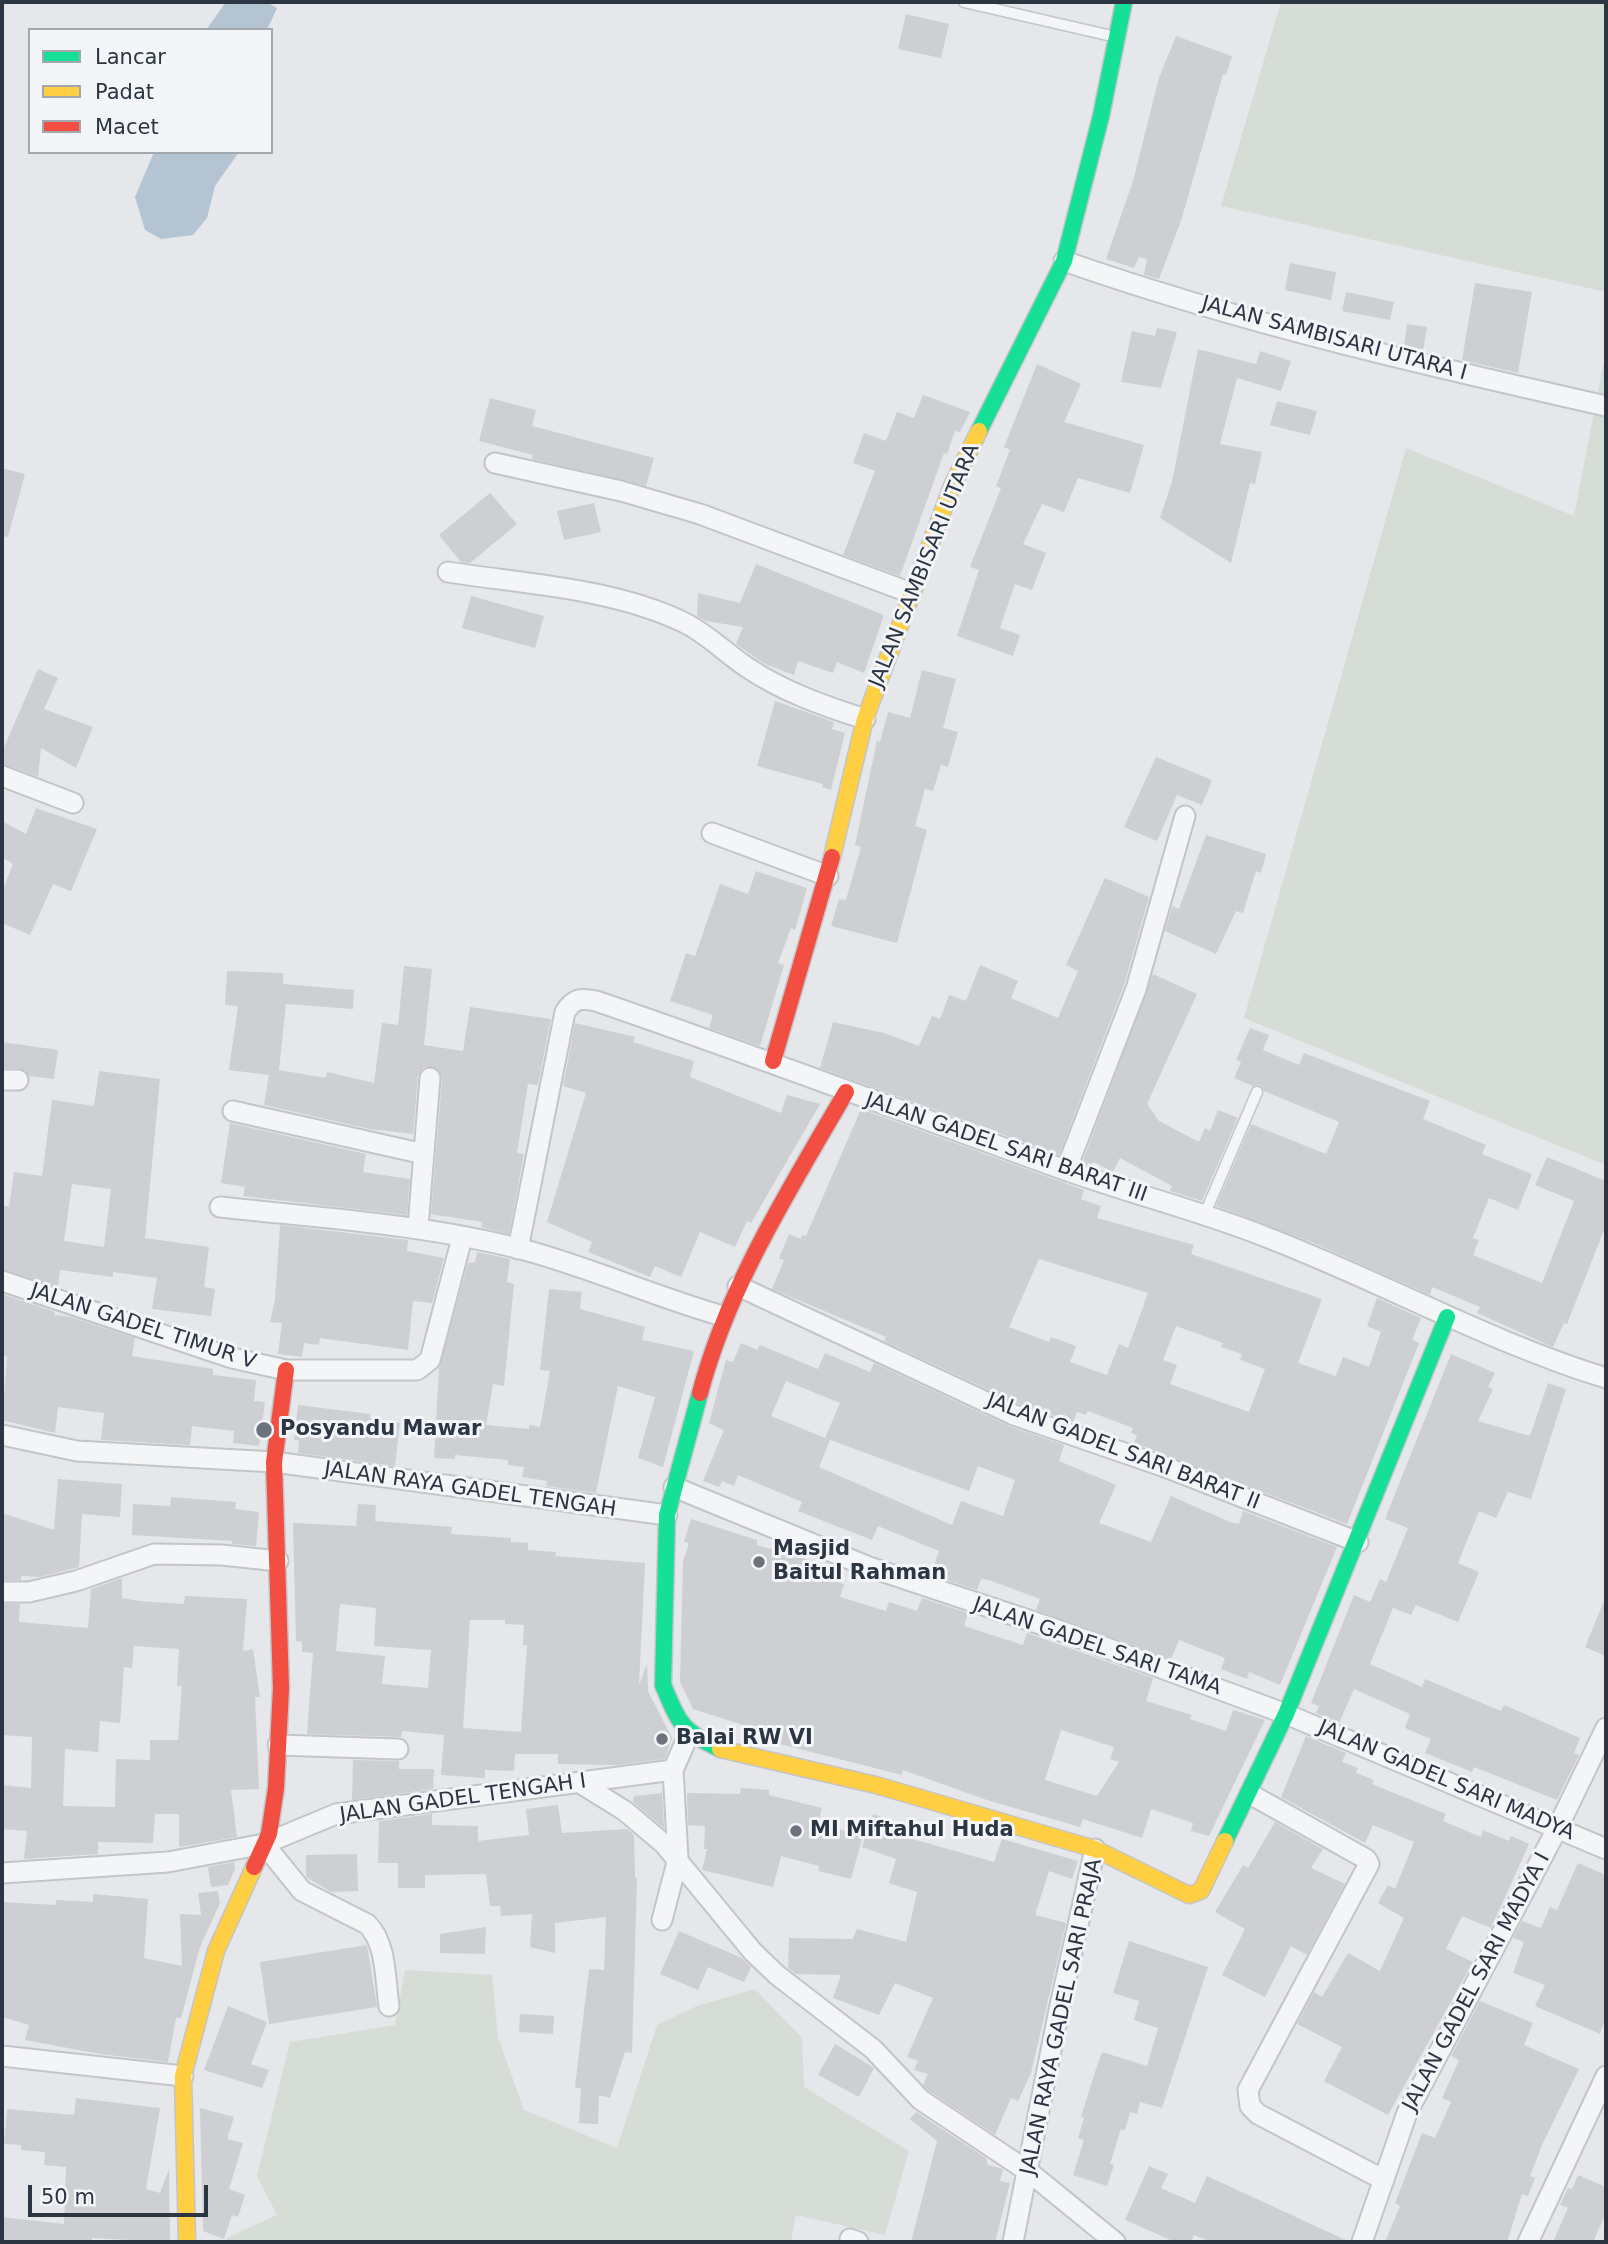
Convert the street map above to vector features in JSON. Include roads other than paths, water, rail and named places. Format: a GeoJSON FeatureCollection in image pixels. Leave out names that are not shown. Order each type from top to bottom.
{"type":"FeatureCollection","features":[{"type":"Feature","properties":{"kind":"street","name":"JALAN SAMBISARI UTARA"},"geometry":{"type":"LineString","coordinates":[[773,1061],[828,876],[865,719],[952,486],[1064,261],[1101,116],[1124,2]]}},
{"type":"Feature","properties":{"kind":"street","name":"JALAN SAMBISARI UTARA I"},"geometry":{"type":"LineString","coordinates":[[1064,261],[1273,325],[1606,406]]}},
{"type":"Feature","properties":{"kind":"street"},"geometry":{"type":"LineString","coordinates":[[495,463],[621,491],[700,514],[911,593]]}},
{"type":"Feature","properties":{"kind":"street"},"geometry":{"type":"LineString","coordinates":[[448,572],[573,591],[661,613],[708,635],[748,668],[799,697],[865,719]]}},
{"type":"Feature","properties":{"kind":"street"},"geometry":{"type":"LineString","coordinates":[[2,776],[73,803]]}},
{"type":"Feature","properties":{"kind":"street"},"geometry":{"type":"LineString","coordinates":[[1066,1170],[1136,989],[1185,816]]}},
{"type":"Feature","properties":{"kind":"street"},"geometry":{"type":"LineString","coordinates":[[712,833],[828,876]]}},
{"type":"Feature","properties":{"kind":"street","name":"JALAN GADEL SARI BARAT III"},"geometry":{"type":"LineString","coordinates":[[518,1248],[565,1012],[572,1002],[581,998],[773,1061],[846,1092],[1264,1236],[1365,1278],[1447,1317],[1568,1367],[1606,1378]]}},
{"type":"Feature","properties":{"kind":"street"},"geometry":{"type":"LineString","coordinates":[[418,1227],[430,1078]]}},
{"type":"Feature","properties":{"kind":"street"},"geometry":{"type":"LineString","coordinates":[[846,1092],[769,1224],[723,1316],[702,1379],[667,1515],[663,1685],[674,1711],[689,1734],[726,1752],[876,1785],[1096,1849]]}},
{"type":"Feature","properties":{"kind":"street"},"geometry":{"type":"LineString","coordinates":[[233,1111],[424,1154]]}},
{"type":"Feature","properties":{"kind":"street"},"geometry":{"type":"LineString","coordinates":[[220,1207],[418,1227],[518,1248],[574,1264],[723,1316]]}},
{"type":"Feature","properties":{"kind":"street","name":"JALAN GADEL TIMUR V"},"geometry":{"type":"LineString","coordinates":[[2,1282],[232,1359],[286,1370],[395,1371],[424,1366],[430,1360],[462,1238]]}},
{"type":"Feature","properties":{"kind":"street","name":"JALAN GADEL SARI BARAT II"},"geometry":{"type":"LineString","coordinates":[[738,1286],[1014,1415],[1165,1467],[1358,1542]]}},
{"type":"Feature","properties":{"kind":"street"},"geometry":{"type":"LineString","coordinates":[[1286,1713],[1358,1542],[1447,1317]]}},
{"type":"Feature","properties":{"kind":"street"},"geometry":{"type":"LineString","coordinates":[[187,2242],[183,2076],[216,1951],[269,1834],[273,1811],[281,1688],[274,1462],[286,1370]]}},
{"type":"Feature","properties":{"kind":"street","name":"JALAN RAYA GADEL TENGAH"},"geometry":{"type":"LineString","coordinates":[[2,1434],[77,1451],[274,1462],[667,1515]]}},
{"type":"Feature","properties":{"kind":"street","name":"JALAN GADEL SARI TAMA"},"geometry":{"type":"LineString","coordinates":[[674,1487],[869,1567],[1058,1630],[1286,1713]]}},
{"type":"Feature","properties":{"kind":"street"},"geometry":{"type":"LineString","coordinates":[[2,1592],[29,1592],[76,1581],[154,1554],[222,1555],[278,1561]]}},
{"type":"Feature","properties":{"kind":"street","name":"JALAN RAYA GADEL SARI PRAJA"},"geometry":{"type":"LineString","coordinates":[[1013,2242],[1059,2010],[1096,1849],[1189,1895],[1196,1894],[1206,1884],[1286,1713]]}},
{"type":"Feature","properties":{"kind":"street","name":"JALAN GADEL SARI MADYA"},"geometry":{"type":"LineString","coordinates":[[1286,1713],[1606,1849]]}},
{"type":"Feature","properties":{"kind":"street"},"geometry":{"type":"LineString","coordinates":[[662,1920],[678,1858],[674,1770],[689,1734]]}},
{"type":"Feature","properties":{"kind":"street","name":"JALAN GADEL SARI MADYA I"},"geometry":{"type":"LineString","coordinates":[[1362,2242],[1407,2113],[1605,1734]]}},
{"type":"Feature","properties":{"kind":"street"},"geometry":{"type":"LineString","coordinates":[[278,1745],[398,1749]]}},
{"type":"Feature","properties":{"kind":"street","name":"JALAN GADEL TENGAH I"},"geometry":{"type":"LineString","coordinates":[[2,1873],[169,1863],[264,1844],[336,1814],[674,1770]]}},
{"type":"Feature","properties":{"kind":"street"},"geometry":{"type":"LineString","coordinates":[[580,1783],[647,1828],[678,1858],[753,1952],[777,1975],[873,2049],[921,2100],[1029,2172],[1115,2242]]}},
{"type":"Feature","properties":{"kind":"street"},"geometry":{"type":"LineString","coordinates":[[1250,1794],[1366,1858],[1369,1864],[1248,2090],[1250,2106],[1258,2114],[1384,2180]]}},
{"type":"Feature","properties":{"kind":"street"},"geometry":{"type":"LineString","coordinates":[[264,1844],[302,1891],[367,1924],[375,1932],[380,1947],[389,2006]]}},
{"type":"Feature","properties":{"kind":"street"},"geometry":{"type":"LineString","coordinates":[[2,2056],[183,2076]]}},
{"type":"Feature","properties":{"kind":"street"},"geometry":{"type":"LineString","coordinates":[[1528,2242],[1606,2076]]}},
{"type":"Feature","properties":{"kind":"lane"},"geometry":{"type":"LineString","coordinates":[[964,2],[1117,37]]}},
{"type":"Feature","properties":{"kind":"lane"},"geometry":{"type":"LineString","coordinates":[[1204,1216],[1258,1092]]}},
{"type":"Feature","properties":{"kind":"water"},"geometry":{"type":"Polygon","coordinates":[[[226,2],[267,2],[277,8],[268,28],[207,28],[226,2]]]}},
{"type":"Feature","properties":{"kind":"water"},"geometry":{"type":"Polygon","coordinates":[[[153,154],[238,154],[215,186],[207,218],[193,235],[161,239],[145,230],[135,197],[153,154]]]}},
{"type":"Feature","properties":{"kind":"place","name":"Posyandu Mawar"},"geometry":{"type":"Point","coordinates":[264,1430]}},
{"type":"Feature","properties":{"kind":"place","name":"Masjid Baitul Rahman"},"geometry":{"type":"Point","coordinates":[759,1562]}},
{"type":"Feature","properties":{"kind":"place","name":"Balai RW VI"},"geometry":{"type":"Point","coordinates":[662,1739]}},
{"type":"Feature","properties":{"kind":"place","name":"MI Miftahul Huda"},"geometry":{"type":"Point","coordinates":[796,1831]}}]}
